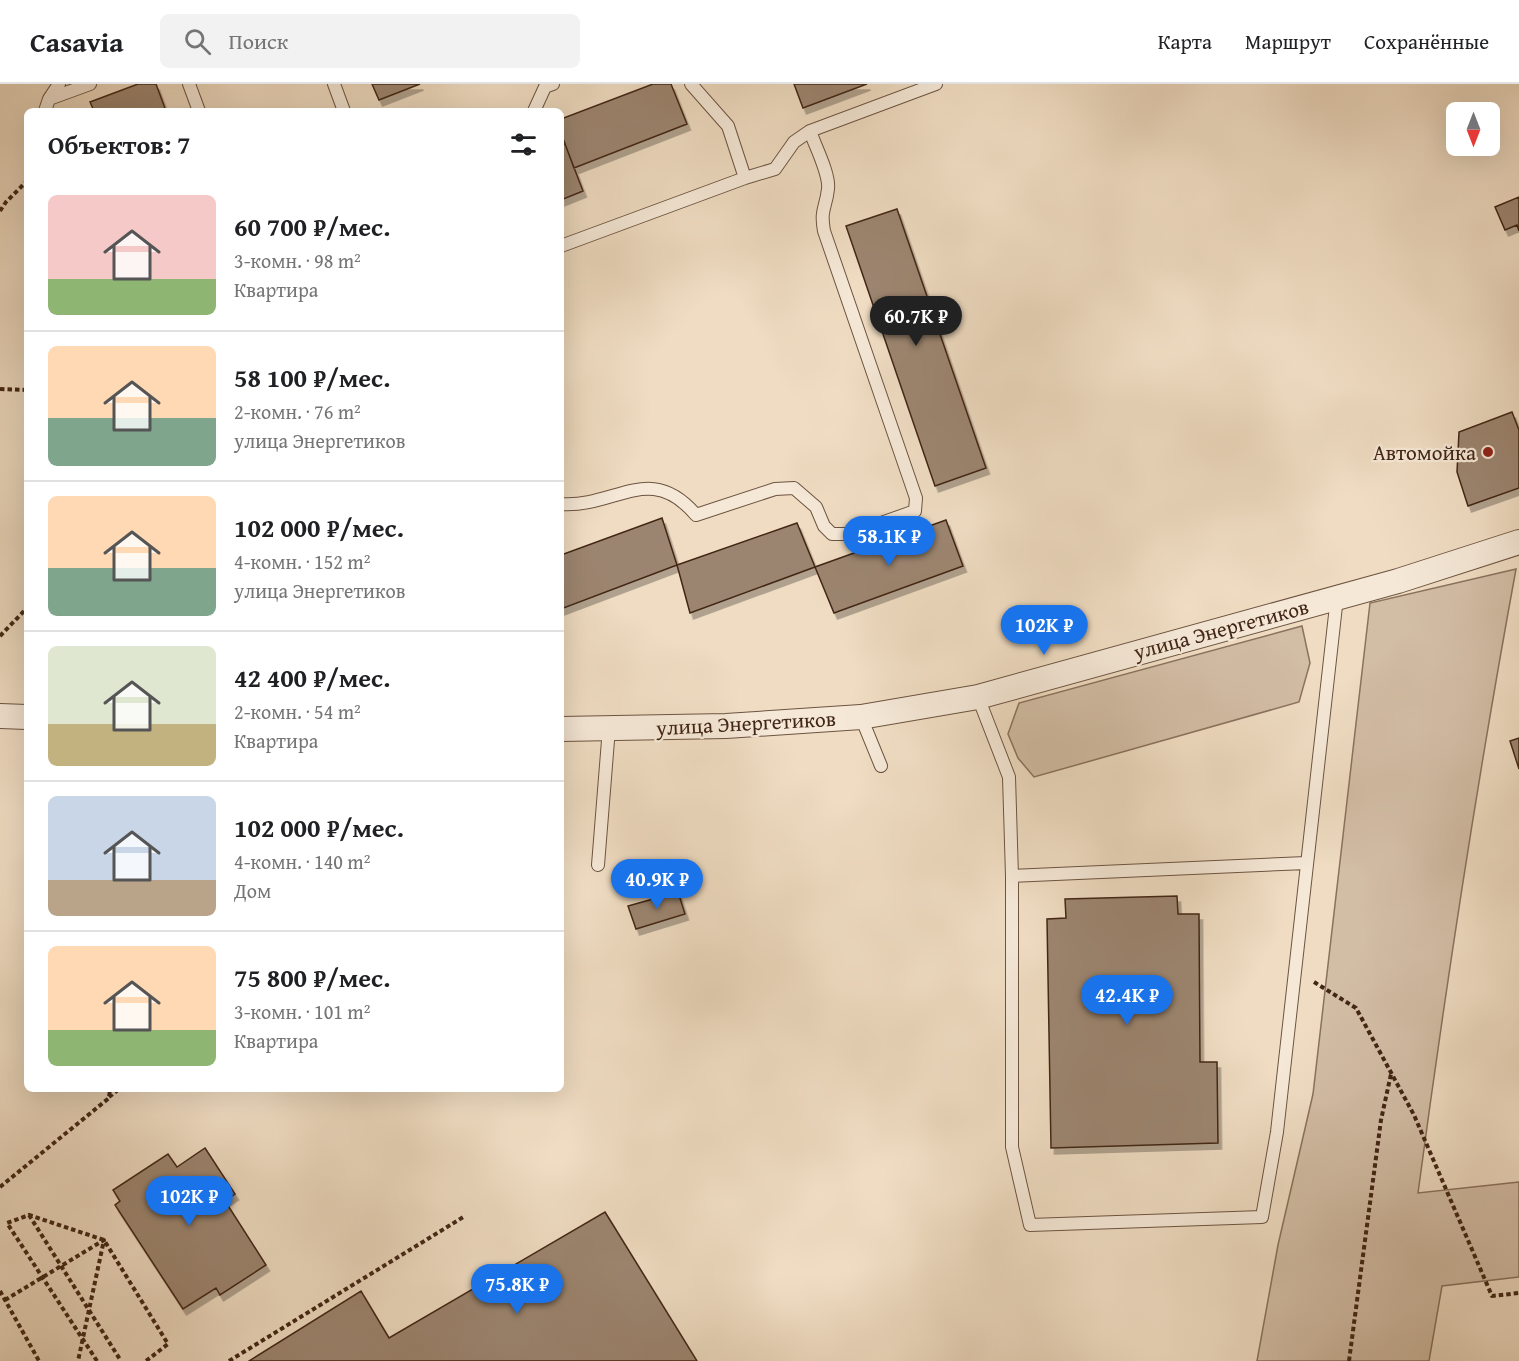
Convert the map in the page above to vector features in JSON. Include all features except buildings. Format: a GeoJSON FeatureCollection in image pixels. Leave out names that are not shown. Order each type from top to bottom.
{"type":"FeatureCollection","features":[{"type":"Feature","properties":{"kind":"street","name":"улица Энергетиков"},"geometry":{"type":"LineString","coordinates":[[564,729],[726,726],[861,717],[978,697],[1398,581],[1519,542]]}},
{"type":"Feature","properties":{"kind":"street"},"geometry":{"type":"LineString","coordinates":[[0,717],[24,717]]}},
{"type":"Feature","properties":{"kind":"lane"},"geometry":{"type":"LineString","coordinates":[[47,105],[59,84]]}},
{"type":"Feature","properties":{"kind":"lane"},"geometry":{"type":"LineString","coordinates":[[47,105],[90,84]]}},
{"type":"Feature","properties":{"kind":"lane"},"geometry":{"type":"LineString","coordinates":[[189,84],[198,108]]}},
{"type":"Feature","properties":{"kind":"lane"},"geometry":{"type":"LineString","coordinates":[[334,84],[343,108]]}},
{"type":"Feature","properties":{"kind":"lane"},"geometry":{"type":"LineString","coordinates":[[535,108],[545,87],[553,84]]}},
{"type":"Feature","properties":{"kind":"lane"},"geometry":{"type":"LineString","coordinates":[[692,84],[728,126],[745,178]]}},
{"type":"Feature","properties":{"kind":"lane"},"geometry":{"type":"LineString","coordinates":[[564,245],[745,178],[776,169],[794,142],[810,131],[936,84]]}},
{"type":"Feature","properties":{"kind":"lane"},"geometry":{"type":"LineString","coordinates":[[564,504],[592,503],[640,488],[657,488],[671,493],[686,503],[696,514],[776,489],[794,488],[816,507],[824,526],[832,534],[850,534],[915,510],[916,498],[824,231],[821,215],[829,188],[810,131]]}},
{"type":"Feature","properties":{"kind":"lane"},"geometry":{"type":"LineString","coordinates":[[978,697],[1009,777],[1012,876],[1012,1147],[1030,1225],[1262,1217],[1277,1132],[1337,597]]}},
{"type":"Feature","properties":{"kind":"lane"},"geometry":{"type":"LineString","coordinates":[[861,717],[880,766]]}},
{"type":"Feature","properties":{"kind":"lane"},"geometry":{"type":"LineString","coordinates":[[598,865],[609,728]]}},
{"type":"Feature","properties":{"kind":"lane"},"geometry":{"type":"LineString","coordinates":[[1012,876],[1306,862]]}},
{"type":"Feature","properties":{"kind":"path"},"geometry":{"type":"LineString","coordinates":[[0,211],[24,184]]}},
{"type":"Feature","properties":{"kind":"path"},"geometry":{"type":"LineString","coordinates":[[0,388],[24,390]]}},
{"type":"Feature","properties":{"kind":"path"},"geometry":{"type":"LineString","coordinates":[[0,636],[24,611]]}},
{"type":"Feature","properties":{"kind":"path"},"geometry":{"type":"LineString","coordinates":[[1308,979],[1356,1008],[1414,1115],[1492,1296],[1519,1293]]}},
{"type":"Feature","properties":{"kind":"path"},"geometry":{"type":"LineString","coordinates":[[1349,1361],[1381,1120],[1391,1073]]}},
{"type":"Feature","properties":{"kind":"path"},"geometry":{"type":"LineString","coordinates":[[109,1098],[110,1092]]}},
{"type":"Feature","properties":{"kind":"path"},"geometry":{"type":"LineString","coordinates":[[0,1187],[116,1092]]}},
{"type":"Feature","properties":{"kind":"path"},"geometry":{"type":"LineString","coordinates":[[29,1215],[121,1361]]}},
{"type":"Feature","properties":{"kind":"path"},"geometry":{"type":"LineString","coordinates":[[97,1361],[7,1223],[29,1215],[104,1240],[168,1344],[146,1361]]}},
{"type":"Feature","properties":{"kind":"path"},"geometry":{"type":"LineString","coordinates":[[229,1361],[465,1216]]}},
{"type":"Feature","properties":{"kind":"path"},"geometry":{"type":"LineString","coordinates":[[5,1300],[104,1240]]}},
{"type":"Feature","properties":{"kind":"path"},"geometry":{"type":"LineString","coordinates":[[78,1361],[104,1240]]}},
{"type":"Feature","properties":{"kind":"path"},"geometry":{"type":"LineString","coordinates":[[0,1291],[39,1361]]}},
{"type":"Feature","properties":{"kind":"shaded area"},"geometry":{"type":"Polygon","coordinates":[[[1516,569],[1463,880],[1418,1193],[1519,1182],[1519,1277],[1442,1286],[1429,1361],[1257,1361],[1278,1245],[1313,1094],[1370,603],[1516,569]]]}},
{"type":"Feature","properties":{"kind":"shaded area"},"geometry":{"type":"Polygon","coordinates":[[[1302,626],[1310,663],[1299,702],[1034,777],[1018,758],[1008,734],[1019,703],[1302,626]]]}},
{"type":"Feature","properties":{"kind":"place","name":"Автомойка"},"geometry":{"type":"Point","coordinates":[1488,452]}}]}
